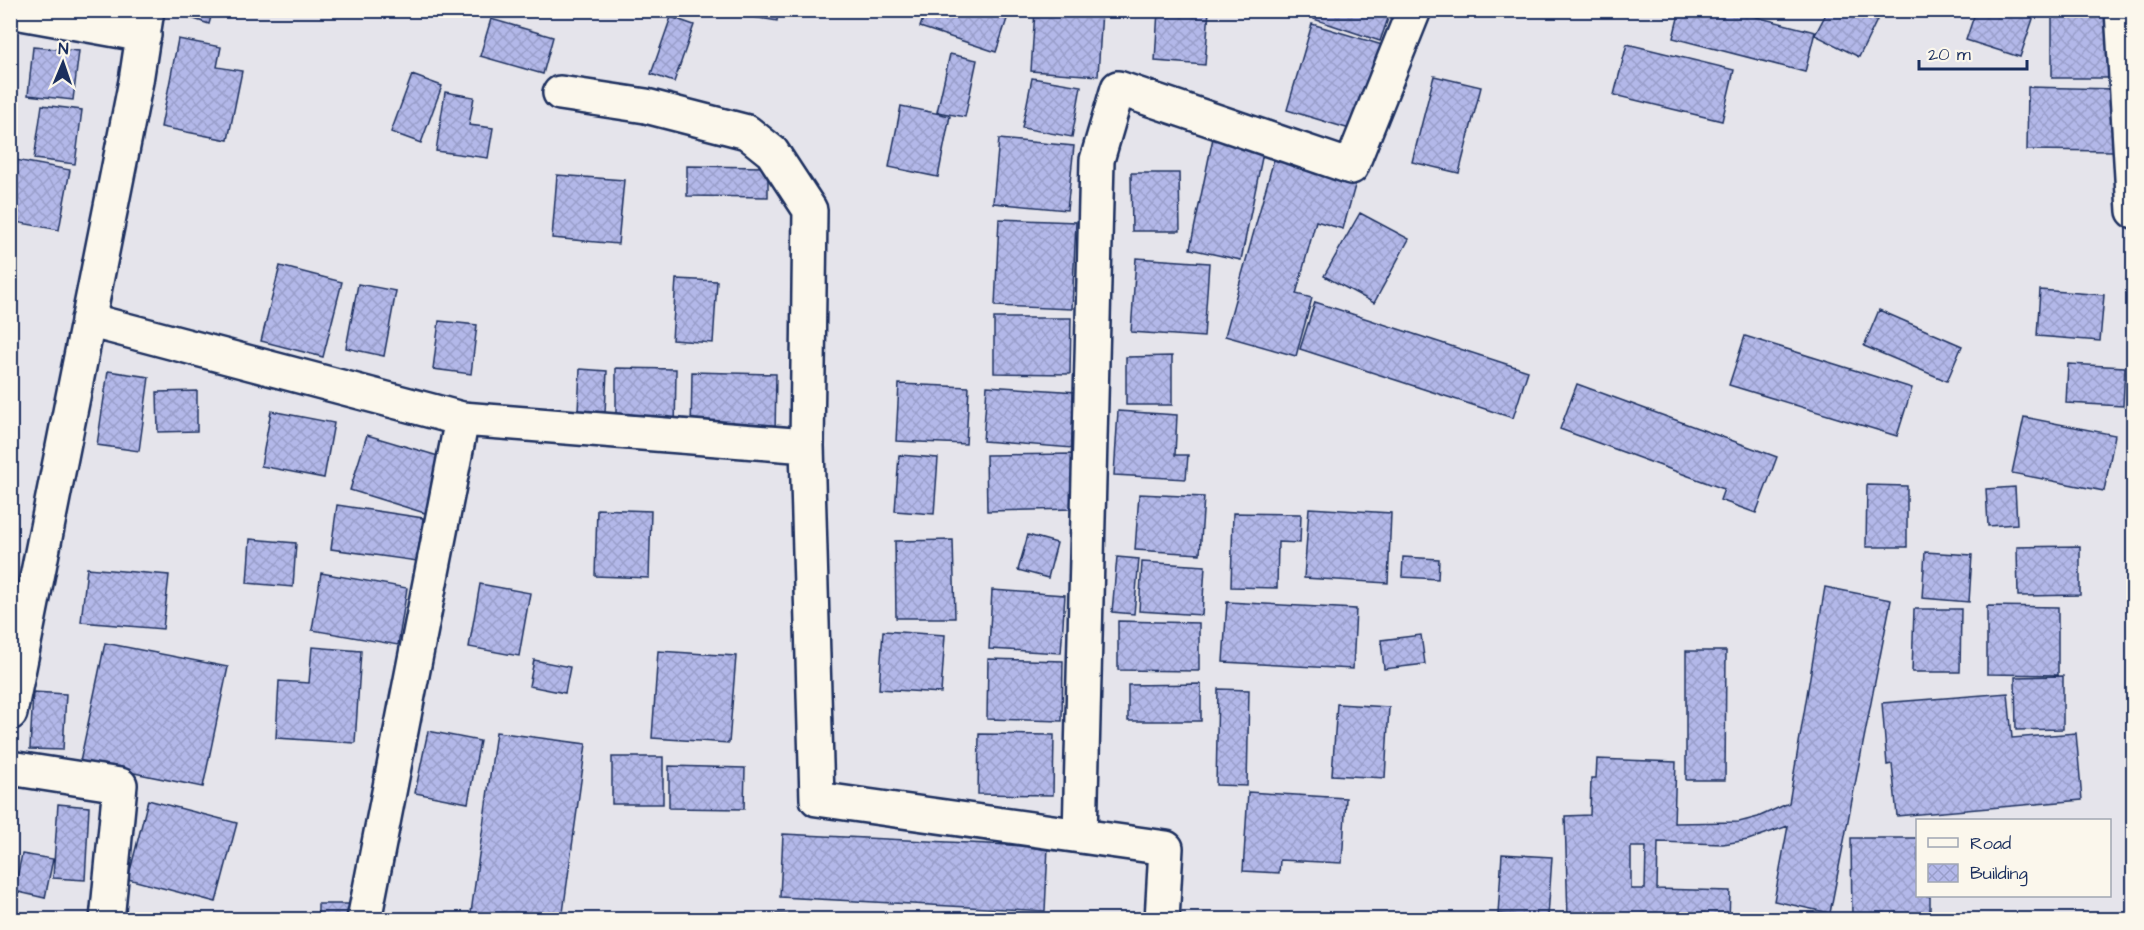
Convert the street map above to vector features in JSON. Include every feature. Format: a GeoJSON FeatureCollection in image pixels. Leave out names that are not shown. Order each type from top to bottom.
{"type":"FeatureCollection","features":[{"type":"Feature","properties":{"kind":"street"},"geometry":{"type":"LineString","coordinates":[[1080,836],[1098,159],[1118,88],[1351,167],[1414,10]]}},
{"type":"Feature","properties":{"kind":"street"},"geometry":{"type":"LineString","coordinates":[[2122,10],[2133,212]]}},
{"type":"Feature","properties":{"kind":"street"},"geometry":{"type":"LineString","coordinates":[[10,11],[145,23],[10,713]]}},
{"type":"Feature","properties":{"kind":"street"},"geometry":{"type":"LineString","coordinates":[[560,93],[646,106],[747,132],[772,152],[810,210],[807,446],[817,799],[1166,848],[1162,920]]}},
{"type":"Feature","properties":{"kind":"street"},"geometry":{"type":"LineString","coordinates":[[87,320],[462,419],[807,446]]}},
{"type":"Feature","properties":{"kind":"street"},"geometry":{"type":"LineString","coordinates":[[364,920],[462,419]]}},
{"type":"Feature","properties":{"kind":"street"},"geometry":{"type":"LineString","coordinates":[[10,768],[120,785],[107,920]]}},
{"type":"Feature","properties":{"kind":"building"},"geometry":{"type":"Polygon","coordinates":[[[167,10],[213,10],[209,24],[167,10]]]}},
{"type":"Feature","properties":{"kind":"building"},"geometry":{"type":"Polygon","coordinates":[[[485,10],[530,10],[529,17],[485,10]]]}},
{"type":"Feature","properties":{"kind":"building"},"geometry":{"type":"Polygon","coordinates":[[[735,10],[778,10],[777,21],[735,14],[735,10]]]}},
{"type":"Feature","properties":{"kind":"building"},"geometry":{"type":"Polygon","coordinates":[[[926,10],[1010,10],[996,52],[920,27],[926,10]]]}},
{"type":"Feature","properties":{"kind":"building"},"geometry":{"type":"Polygon","coordinates":[[[1035,10],[1102,10],[1098,76],[1031,71],[1035,10]]]}},
{"type":"Feature","properties":{"kind":"building"},"geometry":{"type":"Polygon","coordinates":[[[1158,10],[1209,10],[1205,65],[1155,61],[1158,10]]]}},
{"type":"Feature","properties":{"kind":"building"},"geometry":{"type":"Polygon","coordinates":[[[1317,10],[1391,10],[1380,41],[1314,19],[1317,10]]]}},
{"type":"Feature","properties":{"kind":"building"},"geometry":{"type":"Polygon","coordinates":[[[1680,10],[1729,10],[1815,32],[1805,72],[1673,38],[1680,10]]]}},
{"type":"Feature","properties":{"kind":"building"},"geometry":{"type":"Polygon","coordinates":[[[1828,10],[1873,10],[1880,14],[1859,57],[1815,35],[1828,10]]]}},
{"type":"Feature","properties":{"kind":"building"},"geometry":{"type":"Polygon","coordinates":[[[1976,10],[2036,10],[2020,57],[1966,40],[1976,10]]]}},
{"type":"Feature","properties":{"kind":"building"},"geometry":{"type":"Polygon","coordinates":[[[2052,10],[2113,10],[2114,78],[2052,78],[2052,10]]]}},
{"type":"Feature","properties":{"kind":"building"},"geometry":{"type":"Polygon","coordinates":[[[671,17],[694,25],[674,82],[651,74],[671,17]]]}},
{"type":"Feature","properties":{"kind":"building"},"geometry":{"type":"Polygon","coordinates":[[[491,19],[553,37],[543,74],[480,56],[491,19]]]}},
{"type":"Feature","properties":{"kind":"building"},"geometry":{"type":"Polygon","coordinates":[[[1312,24],[1389,47],[1363,133],[1287,110],[1312,24]]]}},
{"type":"Feature","properties":{"kind":"building"},"geometry":{"type":"Polygon","coordinates":[[[178,39],[221,47],[217,67],[242,71],[228,140],[161,127],[178,39]]]}},
{"type":"Feature","properties":{"kind":"building"},"geometry":{"type":"Polygon","coordinates":[[[1627,44],[1734,70],[1722,121],[1614,95],[1627,44]]]}},
{"type":"Feature","properties":{"kind":"building"},"geometry":{"type":"Polygon","coordinates":[[[33,47],[79,51],[73,100],[28,95],[33,47]]]}},
{"type":"Feature","properties":{"kind":"building"},"geometry":{"type":"Polygon","coordinates":[[[950,54],[977,60],[965,117],[937,112],[950,54]]]}},
{"type":"Feature","properties":{"kind":"building"},"geometry":{"type":"Polygon","coordinates":[[[412,75],[442,86],[421,143],[391,132],[412,75]]]}},
{"type":"Feature","properties":{"kind":"building"},"geometry":{"type":"Polygon","coordinates":[[[1434,76],[1481,87],[1459,173],[1412,162],[1434,76]]]}},
{"type":"Feature","properties":{"kind":"building"},"geometry":{"type":"Polygon","coordinates":[[[1032,78],[1081,86],[1072,137],[1022,128],[1032,78]]]}},
{"type":"Feature","properties":{"kind":"building"},"geometry":{"type":"Polygon","coordinates":[[[2028,87],[2115,89],[2114,151],[2027,150],[2028,87]]]}},
{"type":"Feature","properties":{"kind":"building"},"geometry":{"type":"Polygon","coordinates":[[[445,92],[474,97],[469,125],[493,128],[488,158],[436,151],[445,92]]]}},
{"type":"Feature","properties":{"kind":"building"},"geometry":{"type":"Polygon","coordinates":[[[42,105],[82,110],[75,164],[34,159],[42,105]]]}},
{"type":"Feature","properties":{"kind":"building"},"geometry":{"type":"Polygon","coordinates":[[[901,106],[950,116],[938,177],[889,167],[901,106]]]}},
{"type":"Feature","properties":{"kind":"building"},"geometry":{"type":"Polygon","coordinates":[[[1214,133],[1265,143],[1241,260],[1190,249],[1214,133]]]}},
{"type":"Feature","properties":{"kind":"building"},"geometry":{"type":"Polygon","coordinates":[[[999,139],[1074,146],[1067,210],[993,203],[999,139]]]}},
{"type":"Feature","properties":{"kind":"building"},"geometry":{"type":"Polygon","coordinates":[[[10,159],[70,170],[59,230],[10,221],[10,159]]]}},
{"type":"Feature","properties":{"kind":"building"},"geometry":{"type":"Polygon","coordinates":[[[1274,159],[1356,182],[1343,229],[1316,221],[1296,294],[1312,298],[1296,356],[1225,336],[1274,159]]]}},
{"type":"Feature","properties":{"kind":"building"},"geometry":{"type":"Polygon","coordinates":[[[687,166],[768,167],[768,197],[687,196],[687,166]]]}},
{"type":"Feature","properties":{"kind":"building"},"geometry":{"type":"Polygon","coordinates":[[[1131,173],[1179,173],[1180,231],[1132,231],[1131,173]]]}},
{"type":"Feature","properties":{"kind":"building"},"geometry":{"type":"Polygon","coordinates":[[[557,175],[624,180],[618,244],[552,238],[557,175]]]}},
{"type":"Feature","properties":{"kind":"building"},"geometry":{"type":"Polygon","coordinates":[[[1360,213],[1409,239],[1374,303],[1324,276],[1360,213]]]}},
{"type":"Feature","properties":{"kind":"building"},"geometry":{"type":"Polygon","coordinates":[[[999,219],[1076,222],[1072,309],[995,306],[999,219]]]}},
{"type":"Feature","properties":{"kind":"building"},"geometry":{"type":"Polygon","coordinates":[[[1136,258],[1209,263],[1204,337],[1131,332],[1136,258]]]}},
{"type":"Feature","properties":{"kind":"building"},"geometry":{"type":"Polygon","coordinates":[[[280,266],[342,282],[323,357],[261,341],[280,266]]]}},
{"type":"Feature","properties":{"kind":"building"},"geometry":{"type":"Polygon","coordinates":[[[676,279],[717,281],[713,343],[672,340],[676,279]]]}},
{"type":"Feature","properties":{"kind":"building"},"geometry":{"type":"Polygon","coordinates":[[[358,284],[396,291],[384,356],[346,348],[358,284]]]}},
{"type":"Feature","properties":{"kind":"building"},"geometry":{"type":"Polygon","coordinates":[[[2040,290],[2104,295],[2100,341],[2037,336],[2040,290]]]}},
{"type":"Feature","properties":{"kind":"building"},"geometry":{"type":"Polygon","coordinates":[[[1315,302],[1528,371],[1513,418],[1300,349],[1315,302]]]}},
{"type":"Feature","properties":{"kind":"building"},"geometry":{"type":"Polygon","coordinates":[[[1879,310],[1962,346],[1947,381],[1864,346],[1879,310]]]}},
{"type":"Feature","properties":{"kind":"building"},"geometry":{"type":"Polygon","coordinates":[[[994,318],[1071,318],[1070,374],[994,373],[994,318]]]}},
{"type":"Feature","properties":{"kind":"building"},"geometry":{"type":"Polygon","coordinates":[[[439,321],[477,325],[471,374],[433,369],[439,321]]]}},
{"type":"Feature","properties":{"kind":"building"},"geometry":{"type":"Polygon","coordinates":[[[1745,336],[1912,388],[1897,436],[1729,385],[1745,336]]]}},
{"type":"Feature","properties":{"kind":"building"},"geometry":{"type":"Polygon","coordinates":[[[1172,356],[1172,405],[1126,405],[1126,357],[1172,356]]]}},
{"type":"Feature","properties":{"kind":"building"},"geometry":{"type":"Polygon","coordinates":[[[2068,364],[2125,367],[2123,406],[2066,403],[2068,364]]]}},
{"type":"Feature","properties":{"kind":"building"},"geometry":{"type":"Polygon","coordinates":[[[616,368],[676,369],[675,432],[616,431],[616,368]]]}},
{"type":"Feature","properties":{"kind":"building"},"geometry":{"type":"Polygon","coordinates":[[[580,369],[607,371],[605,413],[578,412],[580,369]]]}},
{"type":"Feature","properties":{"kind":"building"},"geometry":{"type":"Polygon","coordinates":[[[108,371],[149,377],[139,451],[97,445],[108,371]]]}},
{"type":"Feature","properties":{"kind":"building"},"geometry":{"type":"Polygon","coordinates":[[[692,372],[776,374],[775,436],[691,435],[692,372]]]}},
{"type":"Feature","properties":{"kind":"building"},"geometry":{"type":"Polygon","coordinates":[[[899,384],[969,387],[966,444],[896,441],[899,384]]]}},
{"type":"Feature","properties":{"kind":"building"},"geometry":{"type":"Polygon","coordinates":[[[1577,384],[1777,457],[1756,513],[1720,500],[1724,489],[1560,429],[1577,384]]]}},
{"type":"Feature","properties":{"kind":"building"},"geometry":{"type":"Polygon","coordinates":[[[987,386],[1077,392],[1073,448],[983,441],[987,386]]]}},
{"type":"Feature","properties":{"kind":"building"},"geometry":{"type":"Polygon","coordinates":[[[197,391],[197,431],[158,432],[157,392],[197,391]]]}},
{"type":"Feature","properties":{"kind":"building"},"geometry":{"type":"Polygon","coordinates":[[[271,411],[334,423],[324,478],[261,466],[271,411]]]}},
{"type":"Feature","properties":{"kind":"building"},"geometry":{"type":"Polygon","coordinates":[[[1118,411],[1177,415],[1175,455],[1188,455],[1186,479],[1114,475],[1118,411]]]}},
{"type":"Feature","properties":{"kind":"building"},"geometry":{"type":"Polygon","coordinates":[[[2024,417],[2115,435],[2104,491],[2012,473],[2024,417]]]}},
{"type":"Feature","properties":{"kind":"building"},"geometry":{"type":"Polygon","coordinates":[[[367,435],[445,458],[428,514],[350,490],[367,435]]]}},
{"type":"Feature","properties":{"kind":"building"},"geometry":{"type":"Polygon","coordinates":[[[1074,454],[1074,509],[987,511],[986,455],[1074,454]]]}},
{"type":"Feature","properties":{"kind":"building"},"geometry":{"type":"Polygon","coordinates":[[[899,455],[938,458],[934,514],[895,511],[899,455]]]}},
{"type":"Feature","properties":{"kind":"building"},"geometry":{"type":"Polygon","coordinates":[[[1867,485],[1907,486],[1907,547],[1866,547],[1867,485]]]}},
{"type":"Feature","properties":{"kind":"building"},"geometry":{"type":"Polygon","coordinates":[[[2015,487],[2017,524],[1988,526],[1986,489],[2015,487]]]}},
{"type":"Feature","properties":{"kind":"building"},"geometry":{"type":"Polygon","coordinates":[[[1139,494],[1204,497],[1200,554],[1135,550],[1139,494]]]}},
{"type":"Feature","properties":{"kind":"building"},"geometry":{"type":"Polygon","coordinates":[[[337,505],[423,518],[417,561],[331,549],[337,505]]]}},
{"type":"Feature","properties":{"kind":"building"},"geometry":{"type":"Polygon","coordinates":[[[1309,508],[1391,513],[1388,583],[1304,578],[1309,508]]]}},
{"type":"Feature","properties":{"kind":"building"},"geometry":{"type":"Polygon","coordinates":[[[597,509],[651,511],[649,578],[595,576],[597,509]]]}},
{"type":"Feature","properties":{"kind":"building"},"geometry":{"type":"Polygon","coordinates":[[[1233,513],[1301,514],[1300,543],[1278,542],[1277,588],[1231,587],[1233,513]]]}},
{"type":"Feature","properties":{"kind":"building"},"geometry":{"type":"Polygon","coordinates":[[[1028,535],[1057,543],[1048,578],[1018,570],[1028,535]]]}},
{"type":"Feature","properties":{"kind":"building"},"geometry":{"type":"Polygon","coordinates":[[[250,539],[296,543],[293,587],[247,583],[250,539]]]}},
{"type":"Feature","properties":{"kind":"building"},"geometry":{"type":"Polygon","coordinates":[[[953,540],[955,618],[896,618],[895,541],[953,540]]]}},
{"type":"Feature","properties":{"kind":"building"},"geometry":{"type":"Polygon","coordinates":[[[2080,546],[2080,595],[2018,596],[2017,547],[2080,546]]]}},
{"type":"Feature","properties":{"kind":"building"},"geometry":{"type":"Polygon","coordinates":[[[1925,552],[1972,555],[1969,602],[1922,598],[1925,552]]]}},
{"type":"Feature","properties":{"kind":"building"},"geometry":{"type":"Polygon","coordinates":[[[1117,557],[1139,559],[1134,614],[1112,612],[1117,557]]]}},
{"type":"Feature","properties":{"kind":"building"},"geometry":{"type":"Polygon","coordinates":[[[1403,557],[1439,559],[1438,579],[1402,577],[1403,557]]]}},
{"type":"Feature","properties":{"kind":"building"},"geometry":{"type":"Polygon","coordinates":[[[1142,562],[1205,566],[1202,615],[1139,611],[1142,562]]]}},
{"type":"Feature","properties":{"kind":"building"},"geometry":{"type":"Polygon","coordinates":[[[87,568],[169,575],[163,629],[81,622],[87,568]]]}},
{"type":"Feature","properties":{"kind":"building"},"geometry":{"type":"Polygon","coordinates":[[[321,573],[407,588],[398,645],[312,630],[321,573]]]}},
{"type":"Feature","properties":{"kind":"building"},"geometry":{"type":"Polygon","coordinates":[[[480,584],[530,593],[519,656],[469,647],[480,584]]]}},
{"type":"Feature","properties":{"kind":"building"},"geometry":{"type":"Polygon","coordinates":[[[1825,587],[1891,600],[1830,913],[1774,901],[1788,826],[1748,840],[1723,844],[1658,842],[1657,889],[1730,891],[1729,920],[1568,920],[1565,816],[1590,815],[1591,778],[1596,778],[1597,759],[1676,762],[1674,823],[1739,822],[1758,817],[1789,803],[1825,587]],[[1631,847],[1631,889],[1645,889],[1646,847],[1631,847]]]}},
{"type":"Feature","properties":{"kind":"building"},"geometry":{"type":"Polygon","coordinates":[[[992,590],[1065,595],[1061,653],[989,649],[992,590]]]}},
{"type":"Feature","properties":{"kind":"building"},"geometry":{"type":"Polygon","coordinates":[[[1227,602],[1356,609],[1353,669],[1223,662],[1227,602]]]}},
{"type":"Feature","properties":{"kind":"building"},"geometry":{"type":"Polygon","coordinates":[[[1987,606],[2058,607],[2058,675],[1987,674],[1987,606]]]}},
{"type":"Feature","properties":{"kind":"building"},"geometry":{"type":"Polygon","coordinates":[[[1914,609],[1961,609],[1960,672],[1912,672],[1914,609]]]}},
{"type":"Feature","properties":{"kind":"building"},"geometry":{"type":"Polygon","coordinates":[[[1118,621],[1199,623],[1199,671],[1118,670],[1118,621]]]}},
{"type":"Feature","properties":{"kind":"building"},"geometry":{"type":"Polygon","coordinates":[[[883,631],[945,635],[941,693],[879,689],[883,631]]]}},
{"type":"Feature","properties":{"kind":"building"},"geometry":{"type":"Polygon","coordinates":[[[1421,635],[1425,664],[1384,669],[1381,640],[1421,635]]]}},
{"type":"Feature","properties":{"kind":"building"},"geometry":{"type":"Polygon","coordinates":[[[105,643],[228,667],[203,787],[80,762],[105,643]]]}},
{"type":"Feature","properties":{"kind":"building"},"geometry":{"type":"Polygon","coordinates":[[[312,647],[361,651],[355,743],[276,738],[279,681],[309,683],[312,647]]]}},
{"type":"Feature","properties":{"kind":"building"},"geometry":{"type":"Polygon","coordinates":[[[658,651],[736,656],[729,743],[652,738],[658,651]]]}},
{"type":"Feature","properties":{"kind":"building"},"geometry":{"type":"Polygon","coordinates":[[[1686,651],[1726,651],[1725,780],[1686,780],[1686,651]]]}},
{"type":"Feature","properties":{"kind":"building"},"geometry":{"type":"Polygon","coordinates":[[[988,659],[1063,661],[1062,721],[987,719],[988,659]]]}},
{"type":"Feature","properties":{"kind":"building"},"geometry":{"type":"Polygon","coordinates":[[[534,660],[570,667],[565,693],[529,686],[534,660]]]}},
{"type":"Feature","properties":{"kind":"building"},"geometry":{"type":"Polygon","coordinates":[[[2063,676],[2063,729],[2016,730],[2015,677],[2063,676]]]}},
{"type":"Feature","properties":{"kind":"building"},"geometry":{"type":"Polygon","coordinates":[[[1201,684],[1201,721],[1128,721],[1128,685],[1201,684]]]}},
{"type":"Feature","properties":{"kind":"building"},"geometry":{"type":"Polygon","coordinates":[[[1218,689],[1249,690],[1247,786],[1216,785],[1218,689]]]}},
{"type":"Feature","properties":{"kind":"building"},"geometry":{"type":"Polygon","coordinates":[[[33,692],[66,694],[63,750],[30,749],[33,692]]]}},
{"type":"Feature","properties":{"kind":"building"},"geometry":{"type":"Polygon","coordinates":[[[2008,693],[2012,738],[2076,733],[2082,800],[1897,816],[1892,764],[1887,765],[1882,703],[2008,693]]]}},
{"type":"Feature","properties":{"kind":"building"},"geometry":{"type":"Polygon","coordinates":[[[1337,704],[1389,707],[1385,778],[1332,775],[1337,704]]]}},
{"type":"Feature","properties":{"kind":"building"},"geometry":{"type":"Polygon","coordinates":[[[428,731],[480,741],[468,803],[415,793],[428,731]]]}},
{"type":"Feature","properties":{"kind":"building"},"geometry":{"type":"Polygon","coordinates":[[[496,732],[586,744],[562,920],[470,920],[496,732]]]}},
{"type":"Feature","properties":{"kind":"building"},"geometry":{"type":"Polygon","coordinates":[[[979,734],[1054,735],[1053,795],[978,794],[979,734]]]}},
{"type":"Feature","properties":{"kind":"building"},"geometry":{"type":"Polygon","coordinates":[[[612,757],[663,757],[663,804],[612,804],[612,757]]]}},
{"type":"Feature","properties":{"kind":"building"},"geometry":{"type":"Polygon","coordinates":[[[669,766],[745,768],[744,809],[669,808],[669,766]]]}},
{"type":"Feature","properties":{"kind":"building"},"geometry":{"type":"Polygon","coordinates":[[[1248,792],[1346,798],[1342,863],[1280,860],[1279,873],[1243,871],[1248,792]]]}},
{"type":"Feature","properties":{"kind":"building"},"geometry":{"type":"Polygon","coordinates":[[[148,800],[237,823],[216,902],[128,879],[148,800]]]}},
{"type":"Feature","properties":{"kind":"building"},"geometry":{"type":"Polygon","coordinates":[[[58,804],[89,807],[85,880],[53,878],[58,804]]]}},
{"type":"Feature","properties":{"kind":"building"},"geometry":{"type":"Polygon","coordinates":[[[783,834],[1048,847],[1045,911],[780,897],[783,834]]]}},
{"type":"Feature","properties":{"kind":"building"},"geometry":{"type":"Polygon","coordinates":[[[1851,838],[1916,838],[1916,897],[1930,897],[1930,917],[1852,920],[1851,838]]]}},
{"type":"Feature","properties":{"kind":"building"},"geometry":{"type":"Polygon","coordinates":[[[22,854],[53,859],[45,898],[14,891],[22,854]]]}},
{"type":"Feature","properties":{"kind":"building"},"geometry":{"type":"Polygon","coordinates":[[[1502,854],[1552,857],[1548,917],[1498,914],[1502,854]]]}},
{"type":"Feature","properties":{"kind":"building"},"geometry":{"type":"Polygon","coordinates":[[[318,904],[354,904],[354,920],[318,920],[318,904]]]}},
{"type":"Feature","properties":{"kind":"building"},"geometry":{"type":"Polygon","coordinates":[[[776,914],[829,915],[829,920],[776,920],[776,914]]]}}]}
